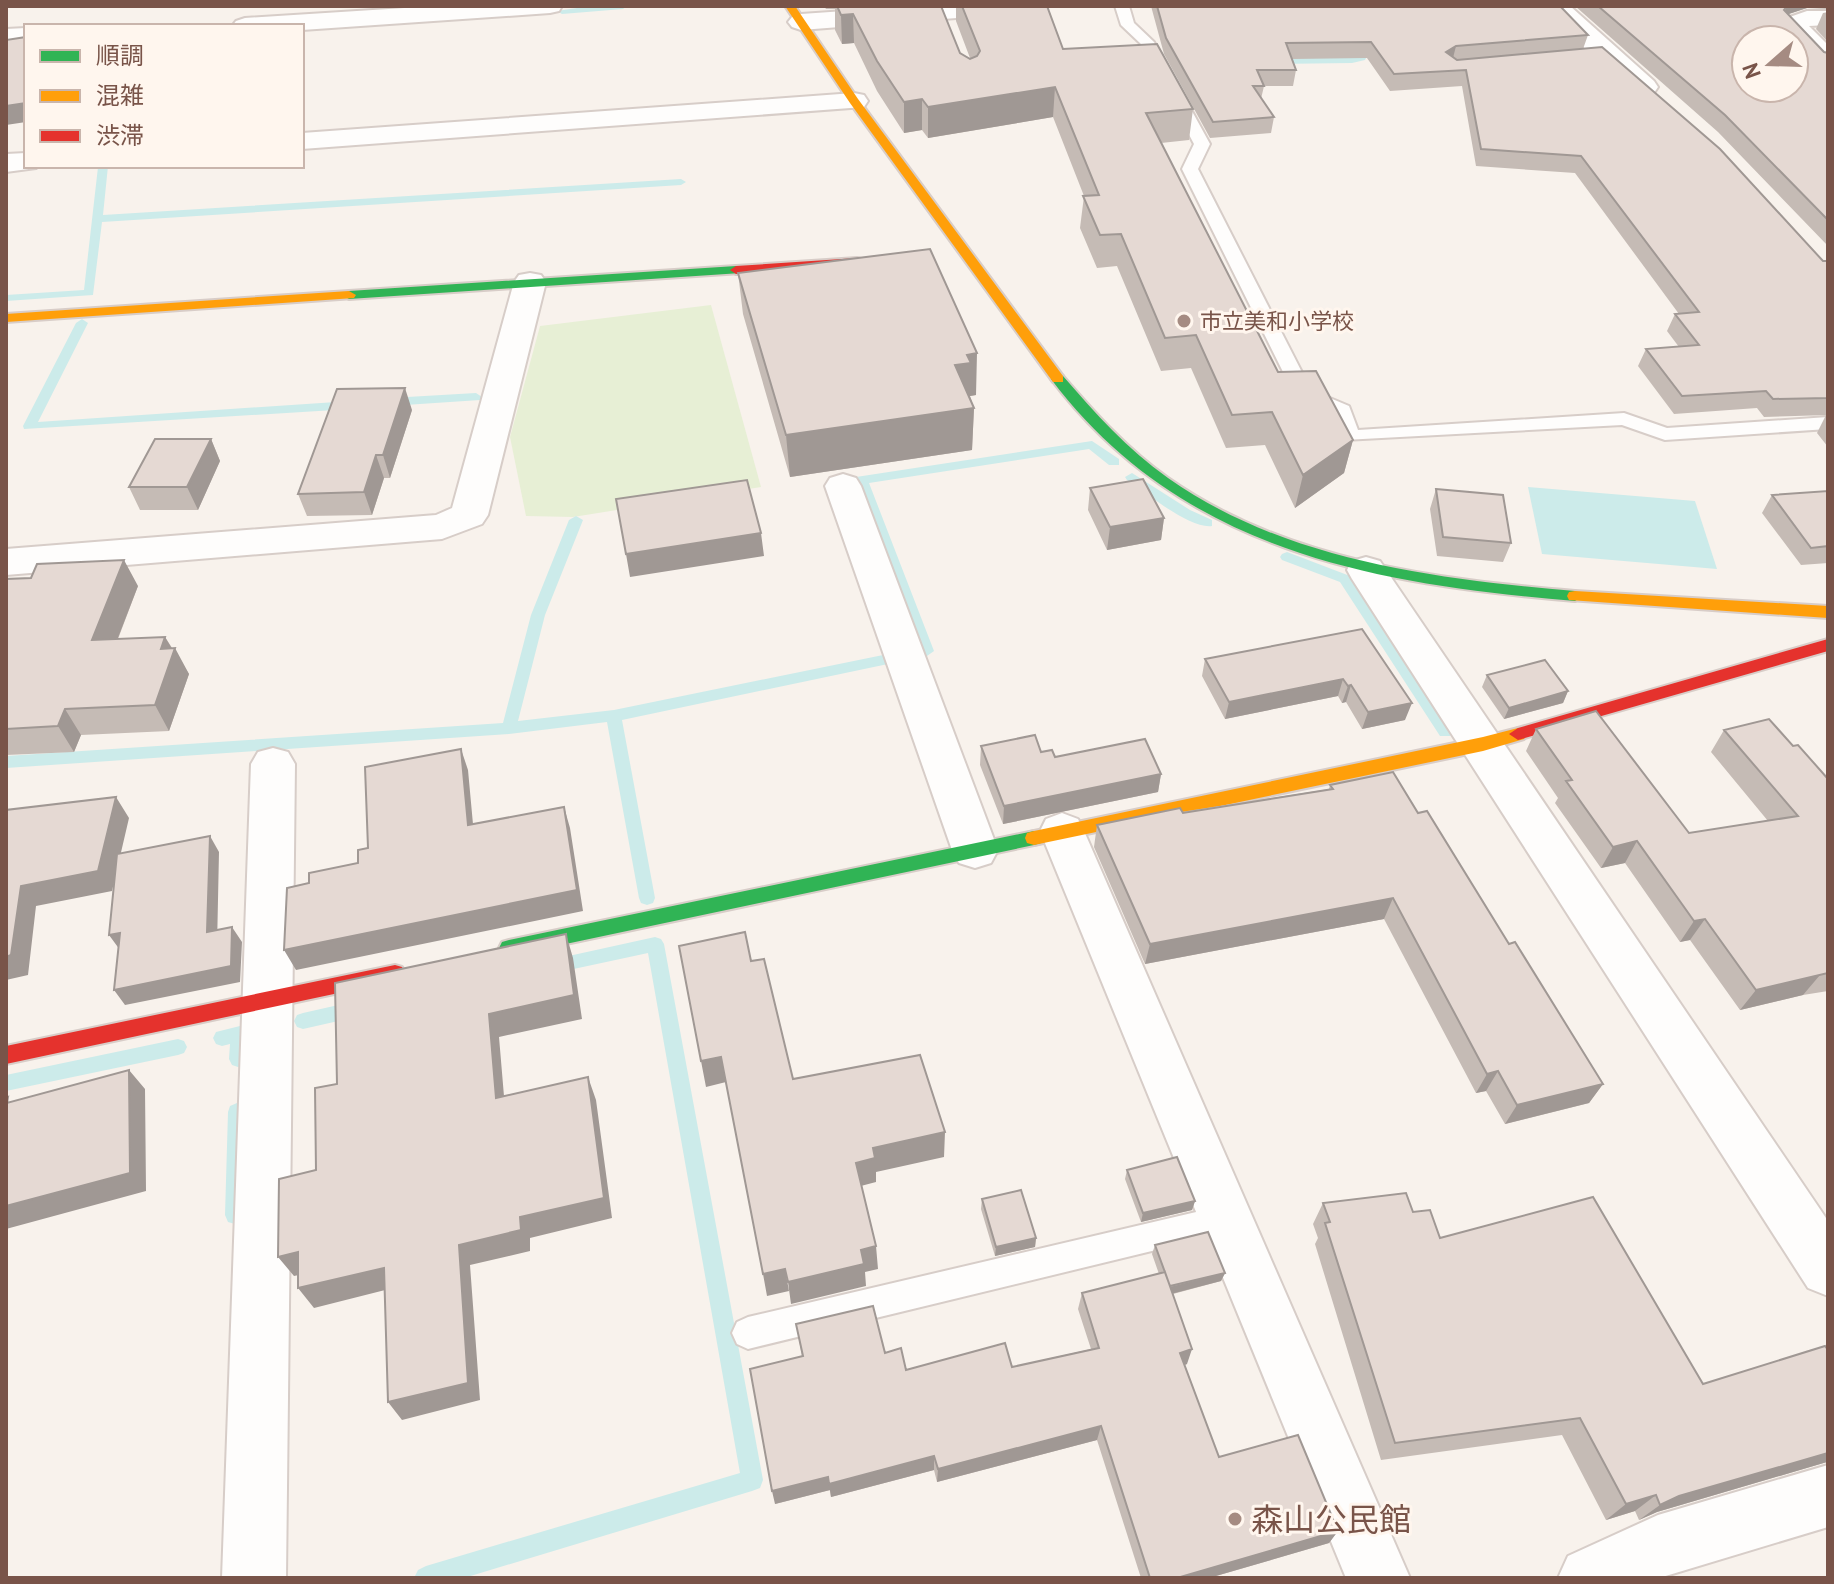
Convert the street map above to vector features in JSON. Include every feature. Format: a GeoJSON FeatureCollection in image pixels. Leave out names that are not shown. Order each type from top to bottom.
{"type":"FeatureCollection","features":[{"type":"Feature","properties":{"kind":"street"},"geometry":{"type":"LineString","coordinates":[[276,24],[550,6]]}},
{"type":"Feature","properties":{"kind":"street"},"geometry":{"type":"LineString","coordinates":[[796,14],[943,14],[1020,6]]}},
{"type":"Feature","properties":{"kind":"street"},"geometry":{"type":"LineString","coordinates":[[1556,6],[1601,57],[1666,104]]}},
{"type":"Feature","properties":{"kind":"street"},"geometry":{"type":"LineString","coordinates":[[796,14],[959,256],[1086,417],[1125,455],[1171,488],[1230,520],[1298,550],[1366,570],[1501,591],[1828,612]]}},
{"type":"Feature","properties":{"kind":"street"},"geometry":{"type":"LineString","coordinates":[[1828,18],[1807,18],[1793,24],[1828,60]]}},
{"type":"Feature","properties":{"kind":"street"},"geometry":{"type":"LineString","coordinates":[[304,141],[854,101]]}},
{"type":"Feature","properties":{"kind":"street"},"geometry":{"type":"LineString","coordinates":[[6,318],[873,261]]}},
{"type":"Feature","properties":{"kind":"street"},"geometry":{"type":"LineString","coordinates":[[6,562],[442,527],[469,515],[530,282]]}},
{"type":"Feature","properties":{"kind":"street"},"geometry":{"type":"LineString","coordinates":[[843,486],[975,850]]}},
{"type":"Feature","properties":{"kind":"street"},"geometry":{"type":"LineString","coordinates":[[1366,570],[1828,1269]]}},
{"type":"Feature","properties":{"kind":"street"},"geometry":{"type":"LineString","coordinates":[[483,954],[1483,744],[1828,645]]}},
{"type":"Feature","properties":{"kind":"street"},"geometry":{"type":"LineString","coordinates":[[254,1578],[273,764]]}},
{"type":"Feature","properties":{"kind":"street"},"geometry":{"type":"LineString","coordinates":[[1062,831],[1378,1578]]}},
{"type":"Feature","properties":{"kind":"street"},"geometry":{"type":"LineString","coordinates":[[6,1055],[406,970]]}},
{"type":"Feature","properties":{"kind":"street"},"geometry":{"type":"LineString","coordinates":[[1590,1578],[1658,1546],[1828,1496]]}},
{"type":"Feature","properties":{"kind":"lane"},"geometry":{"type":"LineString","coordinates":[[1122,6],[1128,25],[1147,42],[1202,144],[1190,169],[1303,394],[1342,410],[1351,436],[1624,419],[1665,434],[1828,423]]}},
{"type":"Feature","properties":{"kind":"lane"},"geometry":{"type":"LineString","coordinates":[[748,1333],[1226,1219]]}},
{"type":"Feature","properties":{"kind":"green space"},"geometry":{"type":"Polygon","coordinates":[[[711,305],[761,487],[573,517],[526,516],[510,437],[540,326],[711,305]]]}},
{"type":"Feature","properties":{"kind":"water"},"geometry":{"type":"Polygon","coordinates":[[[1528,487],[1695,501],[1717,569],[1542,554],[1528,487]]]}},
{"type":"Feature","properties":{"kind":"building"},"geometry":{"type":"Polygon","coordinates":[[[837,6],[941,6],[960,53],[970,59],[980,51],[962,6],[1047,6],[1063,49],[1157,44],[1193,109],[1146,113],[1278,372],[1316,371],[1353,440],[1303,475],[1272,412],[1232,415],[1196,335],[1165,338],[1121,234],[1100,235],[1083,196],[1099,195],[1055,87],[928,107],[922,99],[904,102],[877,61],[853,14],[841,15],[837,6]]]}},
{"type":"Feature","properties":{"kind":"building"},"geometry":{"type":"Polygon","coordinates":[[[1157,6],[1560,6],[1588,35],[1456,46],[1446,52],[1457,60],[1602,47],[1720,149],[1823,261],[1828,261],[1828,398],[1773,399],[1766,391],[1682,396],[1646,349],[1699,345],[1675,314],[1699,312],[1581,156],[1481,149],[1466,70],[1394,74],[1371,42],[1286,43],[1296,70],[1257,70],[1264,86],[1253,86],[1274,117],[1213,122],[1166,38],[1157,6]]]}},
{"type":"Feature","properties":{"kind":"building"},"geometry":{"type":"Polygon","coordinates":[[[1598,6],[1787,6],[1784,10],[1797,24],[1730,24],[1730,104],[1810,104],[1810,37],[1828,53],[1828,220],[1725,115],[1598,6]]]}},
{"type":"Feature","properties":{"kind":"building"},"geometry":{"type":"Polygon","coordinates":[[[24,37],[24,103],[6,106],[6,40],[24,37]]]}},
{"type":"Feature","properties":{"kind":"building"},"geometry":{"type":"Polygon","coordinates":[[[930,249],[977,353],[967,355],[971,363],[955,365],[974,408],[786,435],[738,273],[930,249]]]}},
{"type":"Feature","properties":{"kind":"building"},"geometry":{"type":"Polygon","coordinates":[[[405,388],[383,455],[376,455],[364,492],[298,494],[337,389],[405,388]]]}},
{"type":"Feature","properties":{"kind":"building"},"geometry":{"type":"Polygon","coordinates":[[[155,439],[211,439],[187,487],[129,487],[155,439]]]}},
{"type":"Feature","properties":{"kind":"building"},"geometry":{"type":"Polygon","coordinates":[[[1143,479],[1164,518],[1110,527],[1090,488],[1143,479]]]}},
{"type":"Feature","properties":{"kind":"building"},"geometry":{"type":"Polygon","coordinates":[[[747,480],[761,533],[626,554],[616,499],[747,480]]]}},
{"type":"Feature","properties":{"kind":"building"},"geometry":{"type":"Polygon","coordinates":[[[1436,489],[1503,495],[1511,543],[1443,537],[1436,489]]]}},
{"type":"Feature","properties":{"kind":"building"},"geometry":{"type":"Polygon","coordinates":[[[1828,491],[1828,546],[1811,548],[1772,495],[1828,491]]]}},
{"type":"Feature","properties":{"kind":"building"},"geometry":{"type":"Polygon","coordinates":[[[124,560],[92,640],[165,637],[161,649],[175,648],[155,705],[65,709],[58,726],[6,729],[6,579],[31,578],[37,564],[124,560]]]}},
{"type":"Feature","properties":{"kind":"building"},"geometry":{"type":"Polygon","coordinates":[[[1362,629],[1412,703],[1368,712],[1351,685],[1348,686],[1343,679],[1229,702],[1205,659],[1362,629]]]}},
{"type":"Feature","properties":{"kind":"building"},"geometry":{"type":"Polygon","coordinates":[[[1545,660],[1568,691],[1509,708],[1487,675],[1545,660]]]}},
{"type":"Feature","properties":{"kind":"building"},"geometry":{"type":"Polygon","coordinates":[[[1596,711],[1689,833],[1798,816],[1724,730],[1769,719],[1793,746],[1798,745],[1828,779],[1828,973],[1756,990],[1705,919],[1694,921],[1637,841],[1613,847],[1566,781],[1572,780],[1536,729],[1596,711]]]}},
{"type":"Feature","properties":{"kind":"building"},"geometry":{"type":"Polygon","coordinates":[[[1035,735],[1041,752],[1052,750],[1055,757],[1145,739],[1161,774],[1004,806],[981,746],[1035,735]]]}},
{"type":"Feature","properties":{"kind":"building"},"geometry":{"type":"Polygon","coordinates":[[[461,749],[468,825],[564,807],[577,890],[284,950],[287,888],[309,883],[309,873],[358,863],[358,850],[368,848],[365,767],[461,749]]]}},
{"type":"Feature","properties":{"kind":"building"},"geometry":{"type":"Polygon","coordinates":[[[1393,772],[1418,813],[1427,811],[1509,944],[1515,942],[1603,1084],[1517,1105],[1498,1071],[1487,1074],[1393,898],[1150,944],[1097,825],[1180,808],[1183,813],[1333,789],[1330,785],[1393,772]]]}},
{"type":"Feature","properties":{"kind":"building"},"geometry":{"type":"Polygon","coordinates":[[[116,797],[98,871],[21,886],[11,955],[6,957],[6,810],[116,797]]]}},
{"type":"Feature","properties":{"kind":"building"},"geometry":{"type":"Polygon","coordinates":[[[210,836],[207,932],[232,927],[231,966],[114,990],[120,933],[109,935],[117,854],[210,836]]]}},
{"type":"Feature","properties":{"kind":"building"},"geometry":{"type":"Polygon","coordinates":[[[745,932],[751,961],[764,959],[793,1079],[920,1055],[945,1132],[873,1148],[875,1158],[856,1163],[876,1246],[861,1250],[864,1264],[788,1282],[785,1269],[763,1274],[721,1057],[701,1061],[679,946],[745,932]]]}},
{"type":"Feature","properties":{"kind":"building"},"geometry":{"type":"Polygon","coordinates":[[[566,934],[574,995],[489,1014],[496,1098],[588,1077],[604,1198],[520,1217],[521,1230],[459,1245],[468,1383],[388,1402],[384,1268],[298,1288],[298,1252],[278,1257],[279,1179],[316,1170],[315,1088],[337,1084],[335,983],[566,934]]]}},
{"type":"Feature","properties":{"kind":"building"},"geometry":{"type":"Polygon","coordinates":[[[129,1070],[130,1173],[6,1206],[6,1098],[7,1103],[129,1070]]]}},
{"type":"Feature","properties":{"kind":"building"},"geometry":{"type":"Polygon","coordinates":[[[1177,1157],[1195,1201],[1143,1213],[1127,1170],[1177,1157]]]}},
{"type":"Feature","properties":{"kind":"building"},"geometry":{"type":"Polygon","coordinates":[[[1021,1190],[1036,1238],[996,1247],[982,1199],[1021,1190]]]}},
{"type":"Feature","properties":{"kind":"building"},"geometry":{"type":"Polygon","coordinates":[[[1406,1193],[1413,1212],[1430,1210],[1440,1238],[1593,1197],[1703,1384],[1825,1346],[1828,1350],[1828,1453],[1679,1496],[1660,1505],[1656,1495],[1626,1504],[1580,1418],[1395,1443],[1325,1223],[1330,1222],[1323,1203],[1406,1193]]]}},
{"type":"Feature","properties":{"kind":"building"},"geometry":{"type":"Polygon","coordinates":[[[1208,1232],[1225,1273],[1170,1286],[1155,1245],[1208,1232]]]}},
{"type":"Feature","properties":{"kind":"building"},"geometry":{"type":"Polygon","coordinates":[[[1165,1272],[1192,1349],[1180,1353],[1219,1457],[1298,1435],[1338,1531],[1177,1578],[1150,1578],[1101,1426],[938,1469],[934,1456],[829,1484],[828,1477],[772,1491],[750,1369],[803,1356],[796,1324],[873,1306],[885,1353],[901,1348],[906,1370],[1005,1343],[1012,1367],[1099,1348],[1082,1293],[1165,1272]]]}},
{"type":"Feature","properties":{"kind":"waterway"},"geometry":{"type":"LineString","coordinates":[[562,11],[623,6]]}},
{"type":"Feature","properties":{"kind":"waterway"},"geometry":{"type":"LineString","coordinates":[[1274,61],[1352,60],[1362,58],[1365,52],[1375,51]]}},
{"type":"Feature","properties":{"kind":"waterway"},"geometry":{"type":"LineString","coordinates":[[97,219],[103,168]]}},
{"type":"Feature","properties":{"kind":"waterway"},"geometry":{"type":"LineString","coordinates":[[97,219],[681,182]]}},
{"type":"Feature","properties":{"kind":"waterway"},"geometry":{"type":"LineString","coordinates":[[6,298],[89,293],[97,219]]}},
{"type":"Feature","properties":{"kind":"waterway"},"geometry":{"type":"LineString","coordinates":[[82,323],[29,426],[351,405]]}},
{"type":"Feature","properties":{"kind":"waterway"},"geometry":{"type":"LineString","coordinates":[[390,402],[476,397]]}},
{"type":"Feature","properties":{"kind":"waterway"},"geometry":{"type":"LineString","coordinates":[[918,653],[927,651],[861,480],[1092,445],[1114,462]]}},
{"type":"Feature","properties":{"kind":"waterway"},"geometry":{"type":"LineString","coordinates":[[1132,477],[1185,513],[1207,523]]}},
{"type":"Feature","properties":{"kind":"waterway"},"geometry":{"type":"LineString","coordinates":[[509,728],[538,615],[576,520]]}},
{"type":"Feature","properties":{"kind":"waterway"},"geometry":{"type":"LineString","coordinates":[[1287,557],[1345,579],[1445,732]]}},
{"type":"Feature","properties":{"kind":"waterway"},"geometry":{"type":"LineString","coordinates":[[614,716],[888,659]]}},
{"type":"Feature","properties":{"kind":"waterway"},"geometry":{"type":"LineString","coordinates":[[509,728],[614,716]]}},
{"type":"Feature","properties":{"kind":"waterway"},"geometry":{"type":"LineString","coordinates":[[614,716],[647,898]]}},
{"type":"Feature","properties":{"kind":"waterway"},"geometry":{"type":"LineString","coordinates":[[6,762],[509,728]]}},
{"type":"Feature","properties":{"kind":"waterway"},"geometry":{"type":"LineString","coordinates":[[426,1578],[752,1480],[655,944],[555,966]]}},
{"type":"Feature","properties":{"kind":"waterway"},"geometry":{"type":"LineString","coordinates":[[303,1021],[356,1009]]}},
{"type":"Feature","properties":{"kind":"waterway"},"geometry":{"type":"LineString","coordinates":[[222,1038],[240,1034],[238,1059]]}},
{"type":"Feature","properties":{"kind":"waterway"},"geometry":{"type":"LineString","coordinates":[[6,1083],[178,1047]]}},
{"type":"Feature","properties":{"kind":"waterway"},"geometry":{"type":"LineString","coordinates":[[235,1215],[237,1112]]}},
{"type":"Feature","properties":{"kind":"traffic: fast"},"geometry":{"type":"LineString","coordinates":[[349,295],[736,270]]}},
{"type":"Feature","properties":{"kind":"traffic: fast"},"geometry":{"type":"LineString","coordinates":[[1058,379],[1107,435],[1163,481],[1224,517],[1290,545],[1358,565],[1430,580],[1575,596]]}},
{"type":"Feature","properties":{"kind":"traffic: fast"},"geometry":{"type":"LineString","coordinates":[[509,948],[1034,838]]}},
{"type":"Feature","properties":{"kind":"traffic: slow"},"geometry":{"type":"LineString","coordinates":[[790,6],[854,101],[1058,379]]}},
{"type":"Feature","properties":{"kind":"traffic: slow"},"geometry":{"type":"LineString","coordinates":[[6,318],[349,295]]}},
{"type":"Feature","properties":{"kind":"traffic: slow"},"geometry":{"type":"LineString","coordinates":[[1575,596],[1828,612]]}},
{"type":"Feature","properties":{"kind":"traffic: slow"},"geometry":{"type":"LineString","coordinates":[[1034,838],[1483,744],[1518,734]]}},
{"type":"Feature","properties":{"kind":"traffic: jam"},"geometry":{"type":"LineString","coordinates":[[736,270],[857,262]]}},
{"type":"Feature","properties":{"kind":"traffic: jam"},"geometry":{"type":"LineString","coordinates":[[1518,734],[1828,645]]}},
{"type":"Feature","properties":{"kind":"traffic: jam"},"geometry":{"type":"LineString","coordinates":[[6,1055],[395,973]]}},
{"type":"Feature","properties":{"kind":"place","name":"市立美和小学校"},"geometry":{"type":"Point","coordinates":[1184,321]}},
{"type":"Feature","properties":{"kind":"place","name":"森山公民館"},"geometry":{"type":"Point","coordinates":[1235,1519]}}]}
